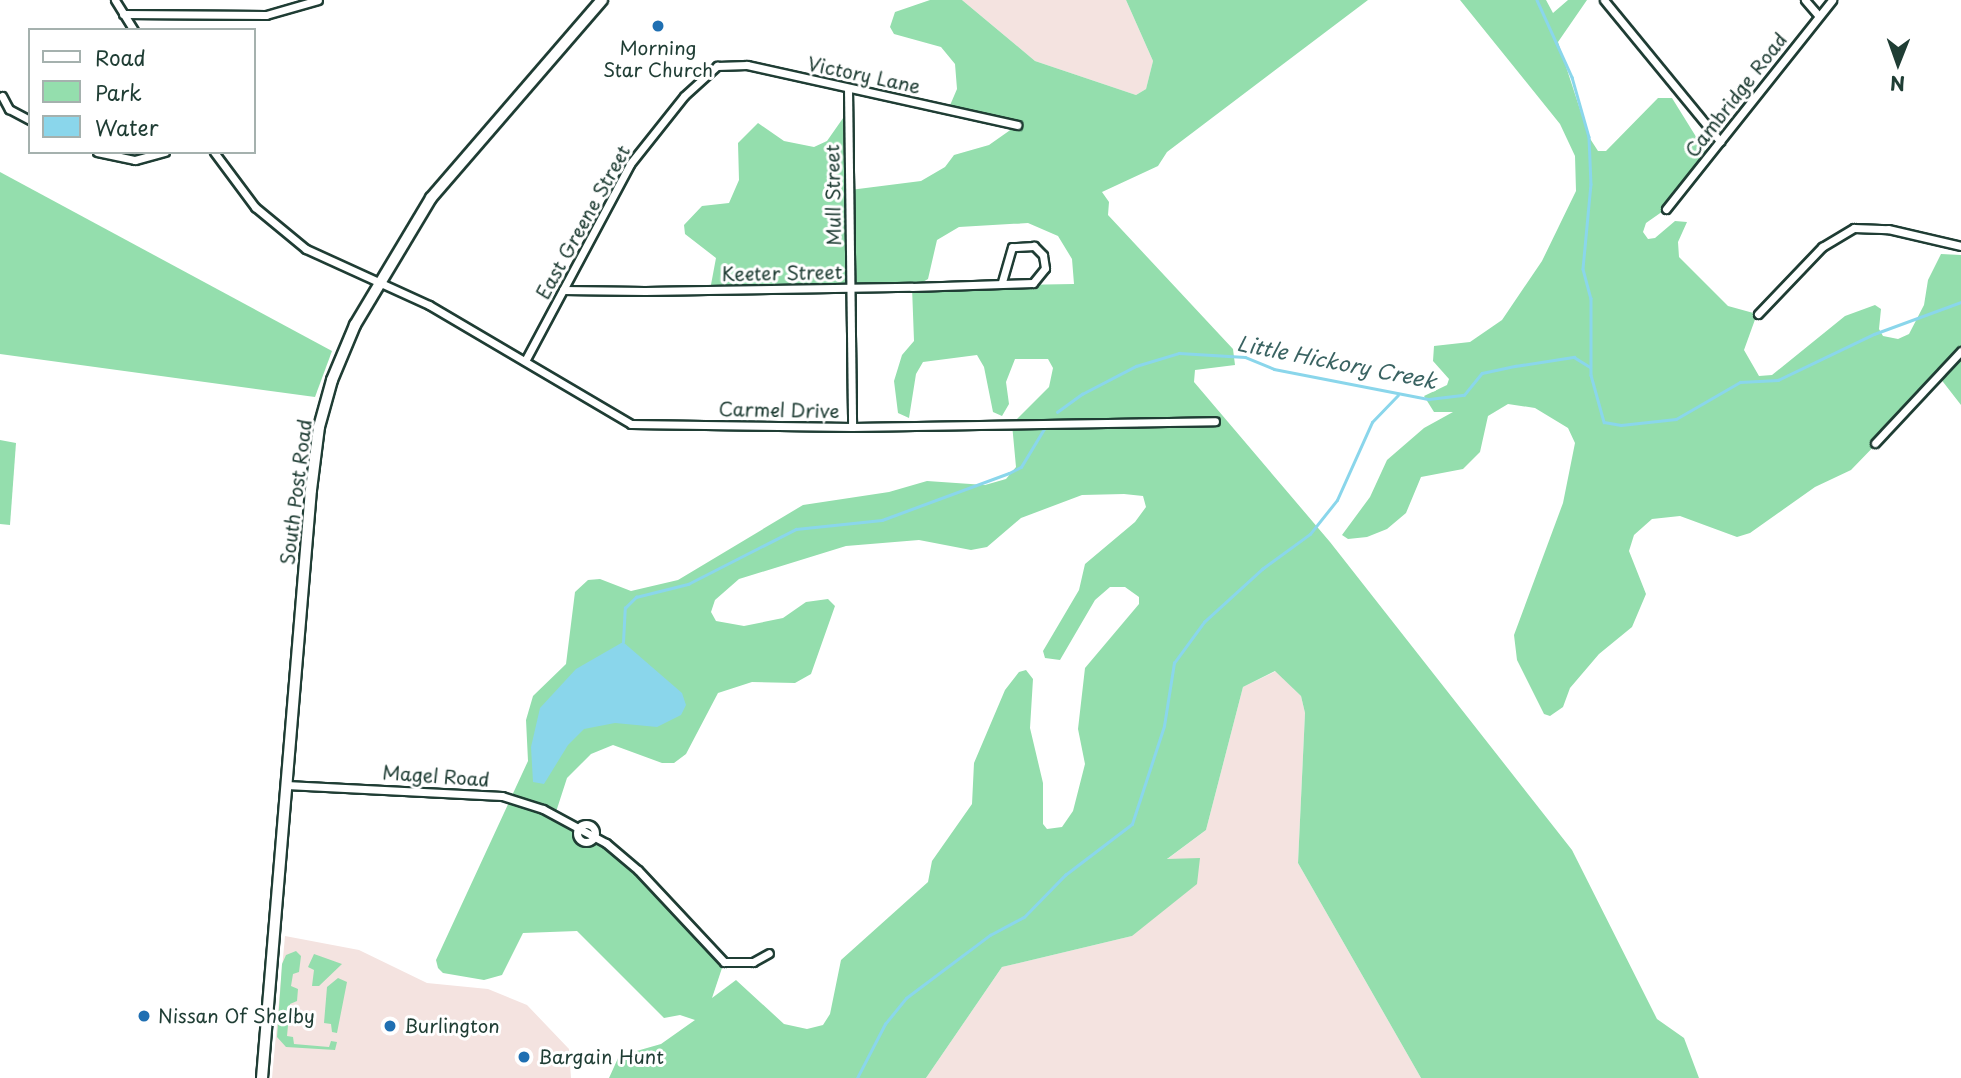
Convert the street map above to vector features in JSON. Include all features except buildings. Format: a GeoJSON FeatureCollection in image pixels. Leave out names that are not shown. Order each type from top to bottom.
{"type":"FeatureCollection","features":[{"type":"Feature","properties":{"kind":"main road","name":"South Post Road"},"geometry":{"type":"LineString","coordinates":[[262,1078],[319,427],[339,362],[380,283],[449,175],[602,0]]}},
{"type":"Feature","properties":{"kind":"street"},"geometry":{"type":"LineString","coordinates":[[115,0],[133,28]]}},
{"type":"Feature","properties":{"kind":"street"},"geometry":{"type":"LineString","coordinates":[[123,14],[266,15],[318,0]]}},
{"type":"Feature","properties":{"kind":"street"},"geometry":{"type":"LineString","coordinates":[[1604,0],[1720,141]]}},
{"type":"Feature","properties":{"kind":"street"},"geometry":{"type":"LineString","coordinates":[[1805,0],[1819,16]]}},
{"type":"Feature","properties":{"kind":"street","name":"Cambridge Road"},"geometry":{"type":"LineString","coordinates":[[1666,209],[1832,0]]}},
{"type":"Feature","properties":{"kind":"street","name":"Victory Lane"},"geometry":{"type":"LineString","coordinates":[[706,74],[733,63],[1017,125]]}},
{"type":"Feature","properties":{"kind":"street","name":"East Greene Street"},"geometry":{"type":"LineString","coordinates":[[525,361],[630,164],[706,74]]}},
{"type":"Feature","properties":{"kind":"street","name":"Mull Street"},"geometry":{"type":"LineString","coordinates":[[848,88],[852,427]]}},
{"type":"Feature","properties":{"kind":"street"},"geometry":{"type":"LineString","coordinates":[[2,96],[9,109],[28,119]]}},
{"type":"Feature","properties":{"kind":"street"},"geometry":{"type":"LineString","coordinates":[[106,154],[135,160],[158,154]]}},
{"type":"Feature","properties":{"kind":"street","name":"Carmel Drive"},"geometry":{"type":"LineString","coordinates":[[215,154],[244,195],[291,239],[323,259],[429,305],[631,424],[852,427],[1215,421]]}},
{"type":"Feature","properties":{"kind":"street"},"geometry":{"type":"LineString","coordinates":[[1758,314],[1822,247],[1854,228],[1888,229],[1961,246]]}},
{"type":"Feature","properties":{"kind":"street","name":"Keeter Street"},"geometry":{"type":"LineString","coordinates":[[563,290],[850,288],[1002,284],[1033,283],[1045,268],[1043,255],[1034,246],[1012,247],[1002,284]]}},
{"type":"Feature","properties":{"kind":"street"},"geometry":{"type":"LineString","coordinates":[[1875,443],[1961,351]]}},
{"type":"Feature","properties":{"kind":"street","name":"Magel Road"},"geometry":{"type":"LineString","coordinates":[[286,785],[502,796],[543,809],[594,837],[638,870],[714,956],[738,964],[769,953]]}},
{"type":"Feature","properties":{"kind":"shaded area"},"geometry":{"type":"Polygon","coordinates":[[[962,0],[1126,0],[1153,61],[1146,89],[1136,95],[1035,61],[962,0]]]}},
{"type":"Feature","properties":{"kind":"shaded area"},"geometry":{"type":"Polygon","coordinates":[[[1276,671],[1301,696],[1305,713],[1298,863],[1421,1078],[926,1078],[1002,967],[1132,936],[1166,860],[1206,830],[1243,687],[1276,671]]]}},
{"type":"Feature","properties":{"kind":"shaded area"},"geometry":{"type":"Polygon","coordinates":[[[285,936],[359,950],[427,983],[488,989],[527,1005],[569,1049],[571,1078],[272,1078],[285,936]]]}},
{"type":"Feature","properties":{"kind":"green space"},"geometry":{"type":"Polygon","coordinates":[[[930,0],[962,0],[1035,61],[1136,95],[1146,89],[1153,61],[1126,0],[1368,0],[1167,152],[1158,166],[1102,192],[1109,202],[1108,215],[1233,349],[1235,365],[1195,370],[1194,382],[1330,542],[1572,850],[1657,1019],[1684,1038],[1699,1078],[1421,1078],[1298,863],[1305,713],[1301,696],[1275,671],[1243,687],[1206,830],[1167,859],[1200,858],[1197,884],[1132,936],[1002,967],[926,1078],[609,1078],[619,1056],[661,1044],[695,1020],[680,1015],[664,1018],[577,931],[523,933],[502,975],[484,980],[443,973],[438,968],[436,960],[528,761],[526,720],[533,696],[566,664],[575,592],[588,580],[600,579],[631,591],[678,580],[803,505],[889,492],[927,481],[985,485],[1006,479],[1016,467],[1012,424],[1049,387],[1053,368],[1048,359],[1015,359],[1006,382],[1009,404],[1002,416],[993,412],[984,367],[977,355],[923,362],[916,374],[909,418],[898,413],[894,381],[902,355],[914,341],[912,287],[1074,284],[1072,259],[1058,236],[1028,223],[959,227],[937,240],[928,279],[921,283],[710,290],[716,258],[685,234],[684,225],[702,206],[729,203],[739,180],[738,143],[758,123],[784,141],[814,147],[827,141],[848,111],[850,190],[921,181],[945,167],[954,155],[989,145],[1016,126],[948,110],[957,89],[955,64],[941,47],[894,34],[890,27],[895,12],[930,0]],[[1082,495],[1021,518],[987,547],[971,550],[919,540],[846,546],[739,579],[715,600],[711,612],[716,621],[744,626],[783,618],[806,602],[828,599],[835,606],[811,674],[795,683],[752,682],[718,693],[686,754],[674,763],[662,763],[613,745],[591,754],[567,778],[555,815],[606,843],[638,870],[724,962],[712,998],[736,980],[784,1024],[807,1029],[823,1025],[830,1014],[841,960],[928,882],[932,861],[972,804],[974,763],[1005,690],[1019,672],[1026,670],[1033,679],[1030,728],[1043,783],[1043,824],[1047,829],[1062,827],[1073,811],[1085,764],[1078,729],[1085,668],[1139,604],[1139,597],[1125,587],[1110,587],[1095,600],[1060,660],[1045,658],[1043,651],[1079,590],[1085,564],[1135,522],[1146,507],[1143,496],[1082,495]]]}},
{"type":"Feature","properties":{"kind":"green space"},"geometry":{"type":"Polygon","coordinates":[[[1460,0],[1546,0],[1553,13],[1568,0],[1587,0],[1558,42],[1589,137],[1598,151],[1606,151],[1658,98],[1672,98],[1708,156],[1666,209],[1646,223],[1643,232],[1648,239],[1655,238],[1675,221],[1687,222],[1678,242],[1679,257],[1728,306],[1757,314],[1744,350],[1759,376],[1772,375],[1845,316],[1875,305],[1881,309],[1879,329],[1883,336],[1898,339],[1909,334],[1924,305],[1928,280],[1941,254],[1961,255],[1961,405],[1940,378],[1851,470],[1815,487],[1750,533],[1737,537],[1680,516],[1652,519],[1634,535],[1629,551],[1646,594],[1632,627],[1599,654],[1570,688],[1563,707],[1550,716],[1544,714],[1517,660],[1514,635],[1563,503],[1575,443],[1568,428],[1535,408],[1508,404],[1488,416],[1480,452],[1463,469],[1421,477],[1406,513],[1387,529],[1367,537],[1348,539],[1342,535],[1370,497],[1387,460],[1424,428],[1453,412],[1434,412],[1424,396],[1447,385],[1449,379],[1433,361],[1434,346],[1470,342],[1502,320],[1542,261],[1576,191],[1575,156],[1560,124],[1460,0]]]}},
{"type":"Feature","properties":{"kind":"green space"},"geometry":{"type":"Polygon","coordinates":[[[0,172],[332,351],[315,397],[0,354],[0,172]]]}},
{"type":"Feature","properties":{"kind":"green space"},"geometry":{"type":"Polygon","coordinates":[[[0,440],[16,443],[10,525],[0,524],[0,440]]]}},
{"type":"Feature","properties":{"kind":"green space"},"geometry":{"type":"Polygon","coordinates":[[[296,951],[301,956],[299,972],[293,974],[291,986],[298,989],[297,1001],[290,1004],[287,1036],[293,1037],[294,1044],[329,1047],[331,1041],[337,1042],[335,1050],[286,1047],[277,1037],[282,964],[286,955],[296,951]]]}},
{"type":"Feature","properties":{"kind":"green space"},"geometry":{"type":"Polygon","coordinates":[[[314,954],[342,964],[319,986],[312,986],[314,970],[308,967],[314,954]]]}},
{"type":"Feature","properties":{"kind":"green space"},"geometry":{"type":"Polygon","coordinates":[[[338,978],[347,982],[337,1033],[332,1032],[331,1024],[324,1023],[327,987],[338,978]]]}},
{"type":"Feature","properties":{"kind":"water"},"geometry":{"type":"Polygon","coordinates":[[[623,642],[682,693],[686,705],[681,715],[657,727],[615,723],[584,729],[568,745],[544,784],[533,782],[531,747],[540,708],[576,669],[623,642]]]}},
{"type":"Feature","properties":{"kind":"waterway","name":"Little Hickory Creek"},"geometry":{"type":"LineString","coordinates":[[1537,0],[1572,77],[1589,137],[1591,184],[1583,269],[1591,298],[1591,375],[1604,422],[1621,425],[1676,419],[1740,382],[1778,380],[1874,334],[1961,302]]}},
{"type":"Feature","properties":{"kind":"waterway","name":"Little Hickory Creek"},"geometry":{"type":"LineString","coordinates":[[1057,412],[1082,394],[1136,366],[1179,353],[1245,357],[1274,369],[1429,399],[1464,395],[1482,373],[1515,366],[1574,357],[1590,367]]}},
{"type":"Feature","properties":{"kind":"waterway"},"geometry":{"type":"LineString","coordinates":[[857,1078],[885,1024],[906,998],[990,935],[1024,917],[1065,875],[1132,824],[1164,726],[1174,663],[1204,622],[1262,569],[1310,534],[1337,500],[1372,422],[1398,395]]}},
{"type":"Feature","properties":{"kind":"waterway","name":"Little Hickory Creek"},"geometry":{"type":"LineString","coordinates":[[623,642],[625,608],[636,597],[688,584],[796,529],[882,520],[1009,473],[1021,467],[1044,429]]}},
{"type":"Feature","properties":{"kind":"place","name":"Morning Star Church"},"geometry":{"type":"Point","coordinates":[658,26]}},
{"type":"Feature","properties":{"kind":"place","name":"Nissan Of Shelby"},"geometry":{"type":"Point","coordinates":[144,1016]}},
{"type":"Feature","properties":{"kind":"place","name":"Burlington"},"geometry":{"type":"Point","coordinates":[390,1026]}},
{"type":"Feature","properties":{"kind":"place","name":"Bargain Hunt"},"geometry":{"type":"Point","coordinates":[524,1057]}}]}
